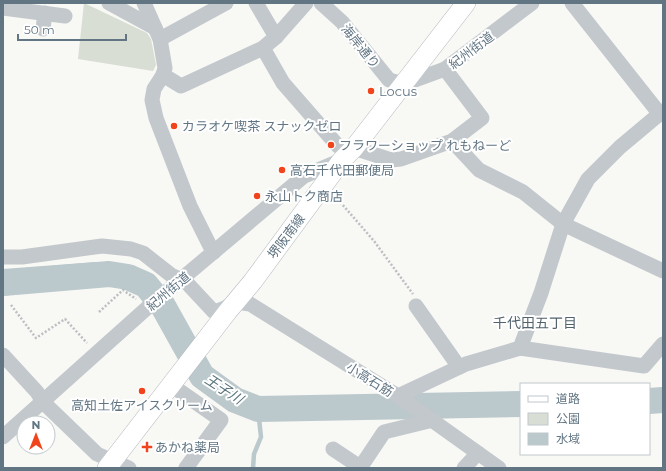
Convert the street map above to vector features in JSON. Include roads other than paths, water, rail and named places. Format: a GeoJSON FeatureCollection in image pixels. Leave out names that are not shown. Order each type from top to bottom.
{"type":"FeatureCollection","features":[{"type":"Feature","properties":{"kind":"main road","name":"堺阪南線"},"geometry":{"type":"LineString","coordinates":[[116,466],[176,378],[236,302],[345,152],[404,84],[466,3]]}},
{"type":"Feature","properties":{"kind":"street"},"geometry":{"type":"LineString","coordinates":[[109,3],[157,33]]}},
{"type":"Feature","properties":{"kind":"street"},"geometry":{"type":"LineString","coordinates":[[144,3],[157,33],[166,68],[154,89],[152,100],[156,118],[190,206],[214,252]]}},
{"type":"Feature","properties":{"kind":"street"},"geometry":{"type":"LineString","coordinates":[[157,33],[226,3]]}},
{"type":"Feature","properties":{"kind":"street"},"geometry":{"type":"LineString","coordinates":[[256,3],[276,36]]}},
{"type":"Feature","properties":{"kind":"street"},"geometry":{"type":"LineString","coordinates":[[163,75],[181,86],[263,48],[306,3]]}},
{"type":"Feature","properties":{"kind":"street","name":"海岸通り"},"geometry":{"type":"LineString","coordinates":[[321,3],[342,22],[389,80],[404,84]]}},
{"type":"Feature","properties":{"kind":"street","name":"紀州街道"},"geometry":{"type":"LineString","coordinates":[[404,84],[445,69],[532,3]]}},
{"type":"Feature","properties":{"kind":"street"},"geometry":{"type":"LineString","coordinates":[[520,348],[541,293],[563,224],[588,179],[620,147],[661,112],[572,3]]}},
{"type":"Feature","properties":{"kind":"street"},"geometry":{"type":"LineString","coordinates":[[3,8],[65,16]]}},
{"type":"Feature","properties":{"kind":"street"},"geometry":{"type":"LineString","coordinates":[[43,29],[45,13]]}},
{"type":"Feature","properties":{"kind":"street"},"geometry":{"type":"LineString","coordinates":[[263,48],[282,83],[345,152],[392,160],[401,159],[452,141],[482,118],[445,69]]}},
{"type":"Feature","properties":{"kind":"street"},"geometry":{"type":"LineString","coordinates":[[452,141],[479,170],[523,192],[563,224],[663,271]]}},
{"type":"Feature","properties":{"kind":"street","name":"紀州街道"},"geometry":{"type":"LineString","coordinates":[[3,437],[147,308],[304,176],[345,152]]}},
{"type":"Feature","properties":{"kind":"street"},"geometry":{"type":"LineString","coordinates":[[3,257],[22,257],[102,246],[131,249],[143,253],[171,275],[175,284],[186,282],[214,312],[236,302]]}},
{"type":"Feature","properties":{"kind":"street","name":"小高石筋"},"geometry":{"type":"LineString","coordinates":[[236,302],[250,304],[398,396],[499,468]]}},
{"type":"Feature","properties":{"kind":"street"},"geometry":{"type":"LineString","coordinates":[[416,306],[460,367]]}},
{"type":"Feature","properties":{"kind":"street"},"geometry":{"type":"LineString","coordinates":[[398,396],[466,364],[520,348],[644,366],[663,344]]}},
{"type":"Feature","properties":{"kind":"street"},"geometry":{"type":"LineString","coordinates":[[3,356],[37,392],[43,402],[97,454],[116,466]]}},
{"type":"Feature","properties":{"kind":"street"},"geometry":{"type":"LineString","coordinates":[[176,378],[221,420],[186,468]]}},
{"type":"Feature","properties":{"kind":"street"},"geometry":{"type":"LineString","coordinates":[[333,449],[360,468],[384,432],[433,420]]}},
{"type":"Feature","properties":{"kind":"street"},"geometry":{"type":"LineString","coordinates":[[464,468],[478,453]]}},
{"type":"Feature","properties":{"kind":"water"},"geometry":{"type":"Polygon","coordinates":[[[96,262],[110,281],[3,296],[3,269],[96,262]]]}},
{"type":"Feature","properties":{"kind":"waterway","name":"王子川"},"geometry":{"type":"LineString","coordinates":[[3,283],[109,274],[128,277],[146,285],[163,306],[202,376],[235,400],[258,409],[520,404]]}},
{"type":"Feature","properties":{"kind":"waterway","name":"王子川"},"geometry":{"type":"LineString","coordinates":[[650,401],[663,400]]}},
{"type":"Feature","properties":{"kind":"waterway"},"geometry":{"type":"LineString","coordinates":[[253,468],[254,454],[261,437],[258,409]]}},
{"type":"Feature","properties":{"kind":"place","name":"Locus"},"geometry":{"type":"Point","coordinates":[371,91]}},
{"type":"Feature","properties":{"kind":"place","name":"カラオケ喫茶 スナックゼロ"},"geometry":{"type":"Point","coordinates":[174,126]}},
{"type":"Feature","properties":{"kind":"place","name":"フラワーショップ れもねーど"},"geometry":{"type":"Point","coordinates":[331,145]}},
{"type":"Feature","properties":{"kind":"place","name":"高石千代田郵便局"},"geometry":{"type":"Point","coordinates":[282,170]}},
{"type":"Feature","properties":{"kind":"place","name":"永山トク商店"},"geometry":{"type":"Point","coordinates":[257,196]}},
{"type":"Feature","properties":{"kind":"place","name":"高知土佐アイスクリーム"},"geometry":{"type":"Point","coordinates":[142,391]}},
{"type":"Feature","properties":{"kind":"place","name":"あかね薬局"},"geometry":{"type":"Point","coordinates":[147,447]}},
{"type":"Feature","properties":{"kind":"district","name":"千代田五丁目"},"geometry":{"type":"Point","coordinates":[535,323]}}]}
